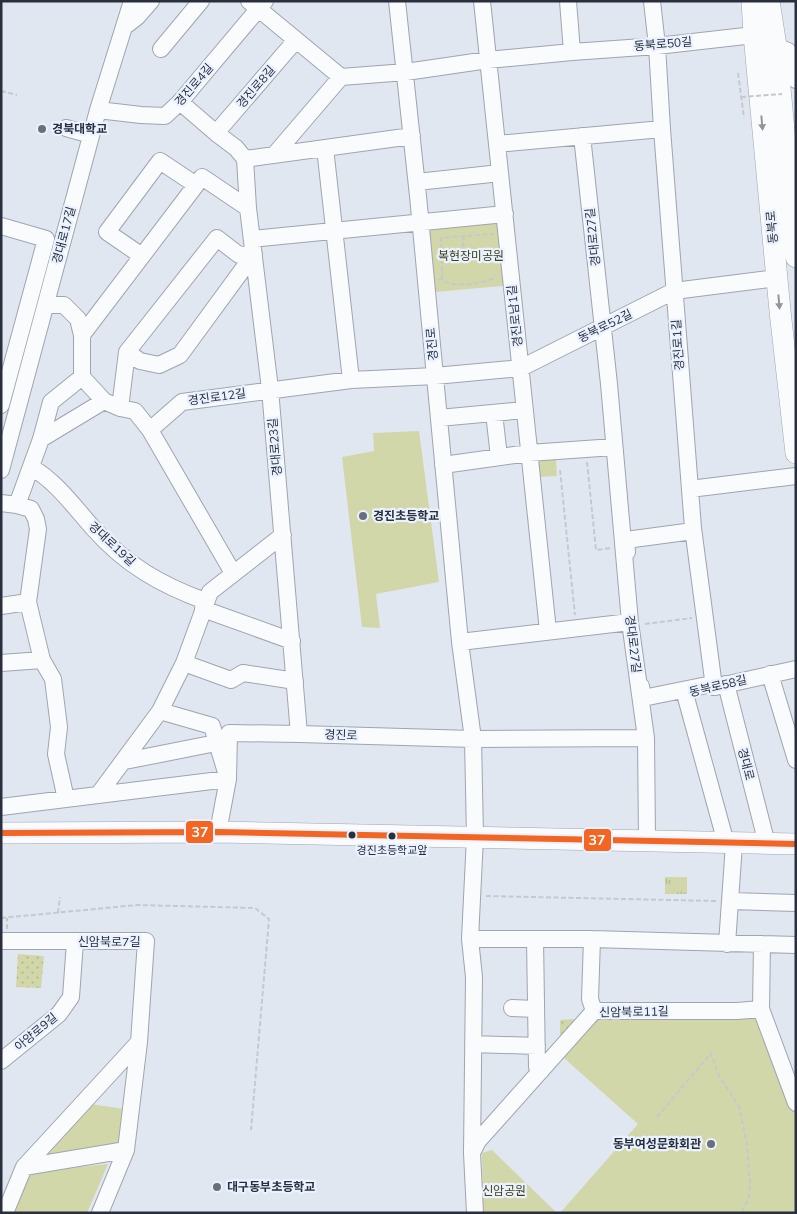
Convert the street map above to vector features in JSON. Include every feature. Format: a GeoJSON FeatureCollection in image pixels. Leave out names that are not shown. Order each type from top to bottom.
{"type":"FeatureCollection","features":[{"type":"Feature","properties":{"kind":"main road","name":"동북로"},"geometry":{"type":"LineString","coordinates":[[761,11],[776,46],[796,257]]}},
{"type":"Feature","properties":{"kind":"main road","name":"동북로"},"geometry":{"type":"LineString","coordinates":[[761,11],[777,278],[796,453]]}},
{"type":"Feature","properties":{"kind":"main road"},"geometry":{"type":"LineString","coordinates":[[1,833],[218,832],[796,844]]}},
{"type":"Feature","properties":{"kind":"street","name":"경대로17길"},"geometry":{"type":"LineString","coordinates":[[1,470],[91,135],[132,1]]}},
{"type":"Feature","properties":{"kind":"street"},"geometry":{"type":"LineString","coordinates":[[124,26],[137,17],[152,1]]}},
{"type":"Feature","properties":{"kind":"street"},"geometry":{"type":"LineString","coordinates":[[161,49],[201,1]]}},
{"type":"Feature","properties":{"kind":"street","name":"경진로"},"geometry":{"type":"LineString","coordinates":[[397,1],[417,182],[460,642],[473,739],[475,837]]}},
{"type":"Feature","properties":{"kind":"street","name":"경진로남1길"},"geometry":{"type":"LineString","coordinates":[[482,1],[548,631]]}},
{"type":"Feature","properties":{"kind":"street"},"geometry":{"type":"LineString","coordinates":[[568,1],[572,52]]}},
{"type":"Feature","properties":{"kind":"street","name":"경진로1길"},"geometry":{"type":"LineString","coordinates":[[652,1],[657,46],[693,530],[716,686]]}},
{"type":"Feature","properties":{"kind":"street"},"geometry":{"type":"LineString","coordinates":[[257,4],[341,78]]}},
{"type":"Feature","properties":{"kind":"street","name":"경진로4길"},"geometry":{"type":"LineString","coordinates":[[98,110],[165,116],[180,102],[257,4]]}},
{"type":"Feature","properties":{"kind":"street","name":"동북로50길"},"geometry":{"type":"LineString","coordinates":[[406,72],[488,60],[657,46],[761,11]]}},
{"type":"Feature","properties":{"kind":"street","name":"경진로8길"},"geometry":{"type":"LineString","coordinates":[[216,133],[296,40]]}},
{"type":"Feature","properties":{"kind":"street"},"geometry":{"type":"LineString","coordinates":[[776,46],[788,51],[795,58],[796,80]]}},
{"type":"Feature","properties":{"kind":"street"},"geometry":{"type":"LineString","coordinates":[[275,154],[341,78],[406,72]]}},
{"type":"Feature","properties":{"kind":"street"},"geometry":{"type":"LineString","coordinates":[[180,102],[236,148],[245,159],[412,136]]}},
{"type":"Feature","properties":{"kind":"street"},"geometry":{"type":"LineString","coordinates":[[66,128],[91,135]]}},
{"type":"Feature","properties":{"kind":"street"},"geometry":{"type":"LineString","coordinates":[[497,144],[662,128]]}},
{"type":"Feature","properties":{"kind":"street","name":"경대로27길"},"geometry":{"type":"LineString","coordinates":[[582,136],[603,327],[622,538],[646,738],[647,840]]}},
{"type":"Feature","properties":{"kind":"street"},"geometry":{"type":"LineString","coordinates":[[326,148],[351,380]]}},
{"type":"Feature","properties":{"kind":"street","name":"경대로23길"},"geometry":{"type":"LineString","coordinates":[[245,159],[248,208],[270,389],[299,734]]}},
{"type":"Feature","properties":{"kind":"street"},"geometry":{"type":"LineString","coordinates":[[142,256],[107,232],[160,161],[196,185]]}},
{"type":"Feature","properties":{"kind":"street"},"geometry":{"type":"LineString","coordinates":[[417,182],[500,173]]}},
{"type":"Feature","properties":{"kind":"street"},"geometry":{"type":"LineString","coordinates":[[82,335],[202,177],[248,208]]}},
{"type":"Feature","properties":{"kind":"street"},"geometry":{"type":"LineString","coordinates":[[120,408],[127,352],[217,238],[239,255],[253,246],[335,231],[505,214]]}},
{"type":"Feature","properties":{"kind":"street"},"geometry":{"type":"LineString","coordinates":[[1,226],[46,239],[1,405]]}},
{"type":"Feature","properties":{"kind":"street"},"geometry":{"type":"LineString","coordinates":[[127,352],[140,361],[159,365],[180,354],[253,246]]}},
{"type":"Feature","properties":{"kind":"street","name":"동북로52길"},"geometry":{"type":"LineString","coordinates":[[435,376],[520,368],[674,292],[777,278]]}},
{"type":"Feature","properties":{"kind":"street"},"geometry":{"type":"LineString","coordinates":[[46,305],[64,305],[78,319],[82,335],[82,377],[104,401],[120,408],[135,411],[150,430],[233,573]]}},
{"type":"Feature","properties":{"kind":"street","name":"경진로12길"},"geometry":{"type":"LineString","coordinates":[[150,430],[182,402],[270,389],[351,380],[435,376]]}},
{"type":"Feature","properties":{"kind":"street"},"geometry":{"type":"LineString","coordinates":[[66,799],[56,754],[60,727],[53,679],[42,660],[28,602],[38,529],[36,519],[31,510],[9,504],[31,467],[51,402],[82,377]]}},
{"type":"Feature","properties":{"kind":"street"},"geometry":{"type":"LineString","coordinates":[[41,439],[104,401]]}},
{"type":"Feature","properties":{"kind":"street"},"geometry":{"type":"LineString","coordinates":[[439,418],[525,410]]}},
{"type":"Feature","properties":{"kind":"street"},"geometry":{"type":"LineString","coordinates":[[494,413],[499,457]]}},
{"type":"Feature","properties":{"kind":"street"},"geometry":{"type":"LineString","coordinates":[[443,465],[529,453],[614,447]]}},
{"type":"Feature","properties":{"kind":"street","name":"경대로19길"},"geometry":{"type":"LineString","coordinates":[[31,467],[40,472],[60,490],[95,531],[122,556],[151,578],[249,626],[292,641]]}},
{"type":"Feature","properties":{"kind":"street"},"geometry":{"type":"LineString","coordinates":[[690,489],[796,476]]}},
{"type":"Feature","properties":{"kind":"street"},"geometry":{"type":"LineString","coordinates":[[622,538],[693,530]]}},
{"type":"Feature","properties":{"kind":"street"},"geometry":{"type":"LineString","coordinates":[[693,530],[703,617],[716,686],[643,698],[632,624],[626,540],[693,530]]}},
{"type":"Feature","properties":{"kind":"street"},"geometry":{"type":"LineString","coordinates":[[98,795],[125,761],[160,711],[184,663],[210,592],[283,535]]}},
{"type":"Feature","properties":{"kind":"street"},"geometry":{"type":"LineString","coordinates":[[1,606],[28,602]]}},
{"type":"Feature","properties":{"kind":"street"},"geometry":{"type":"LineString","coordinates":[[460,642],[584,627],[632,624]]}},
{"type":"Feature","properties":{"kind":"street"},"geometry":{"type":"LineString","coordinates":[[1,663],[42,660]]}},
{"type":"Feature","properties":{"kind":"street"},"geometry":{"type":"LineString","coordinates":[[184,663],[232,680],[243,673],[295,681]]}},
{"type":"Feature","properties":{"kind":"street","name":"동북로58길"},"geometry":{"type":"LineString","coordinates":[[641,704],[796,669]]}},
{"type":"Feature","properties":{"kind":"street"},"geometry":{"type":"LineString","coordinates":[[770,674],[796,760]]}},
{"type":"Feature","properties":{"kind":"street","name":"경대로"},"geometry":{"type":"LineString","coordinates":[[716,686],[767,844]]}},
{"type":"Feature","properties":{"kind":"street"},"geometry":{"type":"LineString","coordinates":[[685,694],[730,843],[730,901],[727,944]]}},
{"type":"Feature","properties":{"kind":"street"},"geometry":{"type":"LineString","coordinates":[[160,711],[212,726],[228,779]]}},
{"type":"Feature","properties":{"kind":"street"},"geometry":{"type":"LineString","coordinates":[[218,832],[228,779],[229,733],[299,734]]}},
{"type":"Feature","properties":{"kind":"street","name":"경진로"},"geometry":{"type":"LineString","coordinates":[[299,734],[473,739],[646,738]]}},
{"type":"Feature","properties":{"kind":"street"},"geometry":{"type":"LineString","coordinates":[[125,761],[216,742]]}},
{"type":"Feature","properties":{"kind":"street"},"geometry":{"type":"LineString","coordinates":[[1,807],[228,779]]}},
{"type":"Feature","properties":{"kind":"street"},"geometry":{"type":"LineString","coordinates":[[475,837],[470,939],[474,976],[472,1153],[475,1213]]}},
{"type":"Feature","properties":{"kind":"street"},"geometry":{"type":"LineString","coordinates":[[730,901],[796,903]]}},
{"type":"Feature","properties":{"kind":"street"},"geometry":{"type":"LineString","coordinates":[[470,939],[592,939],[796,945]]}},
{"type":"Feature","properties":{"kind":"street"},"geometry":{"type":"LineString","coordinates":[[535,939],[537,1067],[541,1071]]}},
{"type":"Feature","properties":{"kind":"street"},"geometry":{"type":"LineString","coordinates":[[592,939],[590,999],[594,1011]]}},
{"type":"Feature","properties":{"kind":"street","name":"신암북로7길"},"geometry":{"type":"LineString","coordinates":[[1,941],[146,941],[139,1042],[126,1150],[100,1213]]}},
{"type":"Feature","properties":{"kind":"street","name":"아양로9길"},"geometry":{"type":"LineString","coordinates":[[1,1061],[59,1014],[71,998],[75,942]]}},
{"type":"Feature","properties":{"kind":"street"},"geometry":{"type":"LineString","coordinates":[[762,944],[760,1009],[796,1103]]}},
{"type":"Feature","properties":{"kind":"street"},"geometry":{"type":"LineString","coordinates":[[512,1008],[536,1009]]}},
{"type":"Feature","properties":{"kind":"street","name":"신암북로11길"},"geometry":{"type":"LineString","coordinates":[[472,1153],[478,1142],[594,1011],[728,1011],[760,1009]]}},
{"type":"Feature","properties":{"kind":"street"},"geometry":{"type":"LineString","coordinates":[[4,1213],[24,1168],[139,1042]]}},
{"type":"Feature","properties":{"kind":"street"},"geometry":{"type":"LineString","coordinates":[[474,1044],[537,1046]]}},
{"type":"Feature","properties":{"kind":"street"},"geometry":{"type":"LineString","coordinates":[[24,1168],[126,1150]]}},
{"type":"Feature","properties":{"kind":"path"},"geometry":{"type":"LineString","coordinates":[[738,73],[744,118]]}},
{"type":"Feature","properties":{"kind":"path"},"geometry":{"type":"LineString","coordinates":[[1,91],[17,95]]}},
{"type":"Feature","properties":{"kind":"path"},"geometry":{"type":"LineString","coordinates":[[741,97],[782,94]]}},
{"type":"Feature","properties":{"kind":"path"},"geometry":{"type":"LineString","coordinates":[[442,279],[441,238],[492,234],[496,239]]}},
{"type":"Feature","properties":{"kind":"path"},"geometry":{"type":"LineString","coordinates":[[464,235],[465,256],[474,259],[482,259],[487,258],[497,264],[497,253],[485,255],[482,259]]}},
{"type":"Feature","properties":{"kind":"path"},"geometry":{"type":"LineString","coordinates":[[434,279],[442,279],[450,285],[468,284],[491,281],[496,278],[497,274]]}},
{"type":"Feature","properties":{"kind":"path"},"geometry":{"type":"LineString","coordinates":[[586,456],[596,550]]}},
{"type":"Feature","properties":{"kind":"path"},"geometry":{"type":"LineString","coordinates":[[560,470],[576,620],[583,619],[584,627]]}},
{"type":"Feature","properties":{"kind":"path"},"geometry":{"type":"LineString","coordinates":[[632,624],[703,617]]}},
{"type":"Feature","properties":{"kind":"path"},"geometry":{"type":"LineString","coordinates":[[471,896],[730,901]]}},
{"type":"Feature","properties":{"kind":"path"},"geometry":{"type":"LineString","coordinates":[[58,913],[60,897]]}},
{"type":"Feature","properties":{"kind":"path"},"geometry":{"type":"LineString","coordinates":[[1,918],[137,905],[255,908],[269,919],[251,1130]]}},
{"type":"Feature","properties":{"kind":"path"},"geometry":{"type":"LineString","coordinates":[[657,1117],[711,1053],[718,1074],[739,1106],[747,1145],[750,1184],[749,1198],[741,1213]]}},
{"type":"Feature","properties":{"kind":"green space","name":"복현장미공원"},"geometry":{"type":"Polygon","coordinates":[[[506,219],[513,285],[435,292],[428,227],[506,219]]]}},
{"type":"Feature","properties":{"kind":"green space"},"geometry":{"type":"Polygon","coordinates":[[[419,431],[439,582],[376,594],[380,628],[362,627],[342,457],[374,451],[373,433],[419,431]]]}},
{"type":"Feature","properties":{"kind":"green space"},"geometry":{"type":"Polygon","coordinates":[[[538,459],[556,459],[557,476],[540,477],[538,459]]]}},
{"type":"Feature","properties":{"kind":"green space"},"geometry":{"type":"Polygon","coordinates":[[[665,877],[687,877],[687,894],[665,894],[665,877]]]}},
{"type":"Feature","properties":{"kind":"green space"},"geometry":{"type":"Polygon","coordinates":[[[18,954],[44,956],[41,988],[16,987],[18,954]]]}},
{"type":"Feature","properties":{"kind":"green space"},"geometry":{"type":"Polygon","coordinates":[[[749,1015],[757,1019],[791,1111],[796,1112],[796,1213],[560,1213],[638,1124],[564,1058],[600,1017],[749,1015]]]}},
{"type":"Feature","properties":{"kind":"green space"},"geometry":{"type":"Polygon","coordinates":[[[575,1019],[560,1038],[560,1020],[575,1019]]]}},
{"type":"Feature","properties":{"kind":"green space"},"geometry":{"type":"Polygon","coordinates":[[[90,1104],[125,1109],[121,1147],[42,1158],[90,1104]]]}},
{"type":"Feature","properties":{"kind":"green space","name":"신암공원"},"geometry":{"type":"Polygon","coordinates":[[[492,1150],[557,1213],[483,1213],[482,1153],[492,1150]]]}},
{"type":"Feature","properties":{"kind":"green space"},"geometry":{"type":"Polygon","coordinates":[[[108,1164],[87,1213],[13,1213],[31,1172],[108,1164]]]}},
{"type":"Feature","properties":{"kind":"transit line","name":"37"},"geometry":{"type":"LineString","coordinates":[[1,833],[218,832],[796,844]]}},
{"type":"Feature","properties":{"kind":"place","name":"경북대학교"},"geometry":{"type":"Point","coordinates":[42,129]}},
{"type":"Feature","properties":{"kind":"place","name":"경진초등학교"},"geometry":{"type":"Point","coordinates":[363,516]}},
{"type":"Feature","properties":{"kind":"place","name":"경진초등학교앞"},"geometry":{"type":"Point","coordinates":[392,836]}},
{"type":"Feature","properties":{"kind":"place","name":"동부여성문화회관"},"geometry":{"type":"Point","coordinates":[711,1144]}},
{"type":"Feature","properties":{"kind":"place","name":"대구동부초등학교"},"geometry":{"type":"Point","coordinates":[217,1187]}}]}
